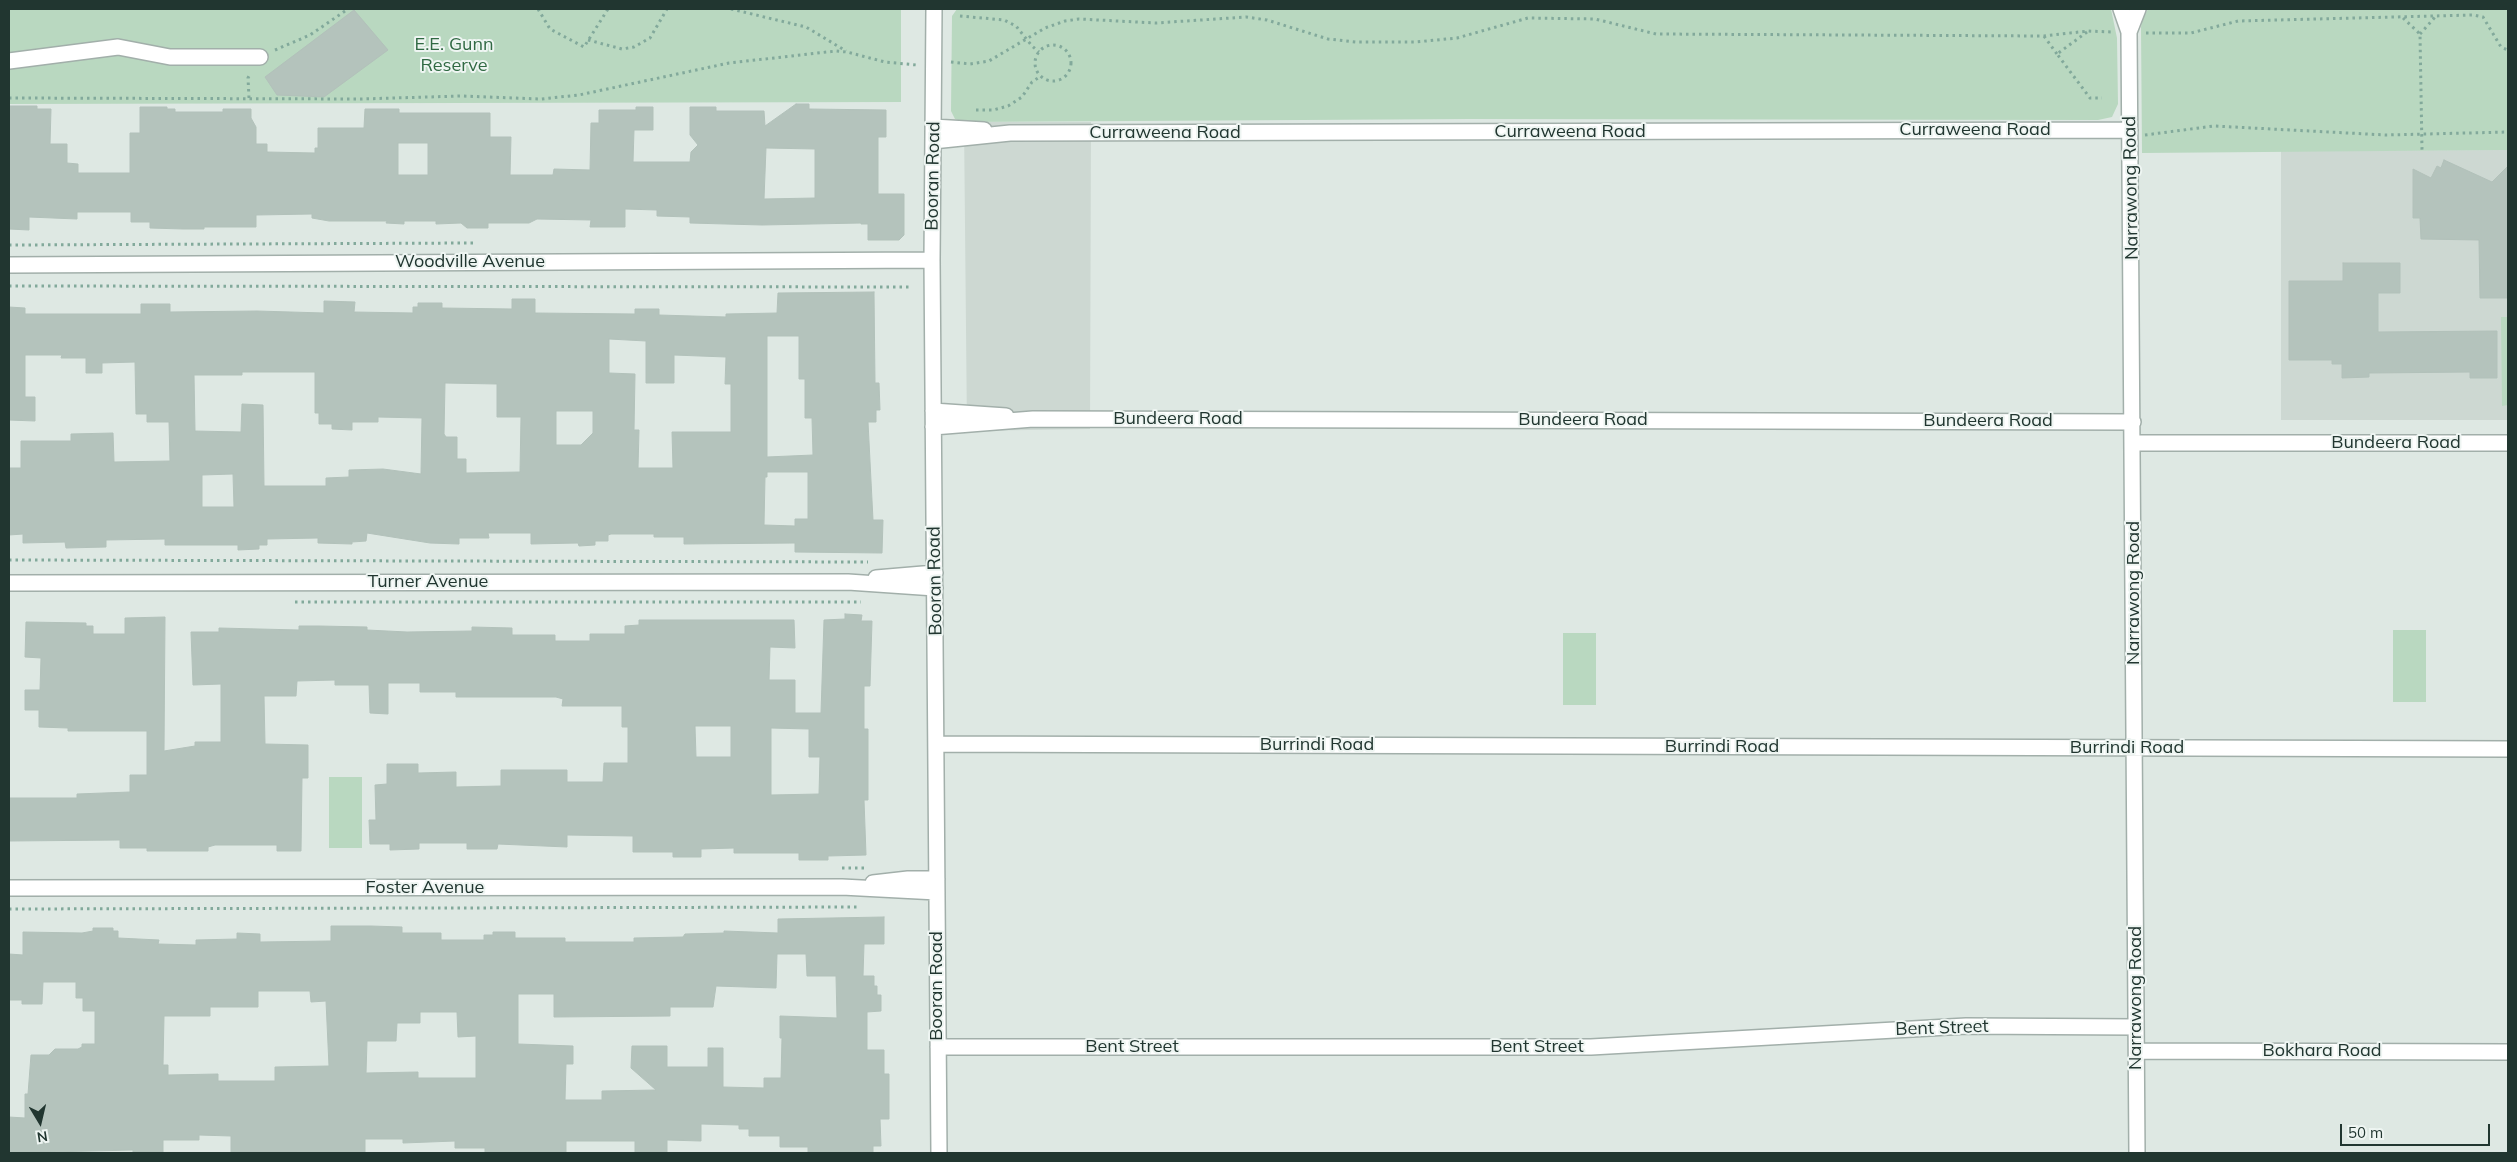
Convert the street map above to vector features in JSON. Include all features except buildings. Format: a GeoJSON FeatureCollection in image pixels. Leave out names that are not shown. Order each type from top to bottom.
{"type":"FeatureCollection","features":[{"type":"Feature","properties":{"kind":"street","name":"Booran Road"},"geometry":{"type":"LineString","coordinates":[[934,9],[932,260],[939,1153]]}},
{"type":"Feature","properties":{"kind":"street","name":"Narrawong Road"},"geometry":{"type":"LineString","coordinates":[[2121,9],[2129,32],[2137,1153]]}},
{"type":"Feature","properties":{"kind":"street","name":"Narrawong Road"},"geometry":{"type":"LineString","coordinates":[[2129,32],[2138,9]]}},
{"type":"Feature","properties":{"kind":"street"},"geometry":{"type":"LineString","coordinates":[[9,61],[118,47],[170,57],[260,57]]}},
{"type":"Feature","properties":{"kind":"street","name":"Curraweena Road"},"geometry":{"type":"LineString","coordinates":[[933,134],[961,127],[1010,133],[2130,136]]}},
{"type":"Feature","properties":{"kind":"street","name":"Woodville Avenue"},"geometry":{"type":"LineString","coordinates":[[9,265],[932,260]]}},
{"type":"Feature","properties":{"kind":"street","name":"Bundeera Road"},"geometry":{"type":"LineString","coordinates":[[933,411],[978,412],[1033,419]]}},
{"type":"Feature","properties":{"kind":"street","name":"Bundeera Road"},"geometry":{"type":"LineString","coordinates":[[933,427],[1033,419],[2133,422]]}},
{"type":"Feature","properties":{"kind":"street","name":"Bundeera Road"},"geometry":{"type":"LineString","coordinates":[[2133,443],[2508,443]]}},
{"type":"Feature","properties":{"kind":"street","name":"Turner Avenue"},"geometry":{"type":"LineString","coordinates":[[9,583],[848,582],[907,574],[935,581]]}},
{"type":"Feature","properties":{"kind":"street","name":"Burrindi Road"},"geometry":{"type":"LineString","coordinates":[[936,744],[2508,749]]}},
{"type":"Feature","properties":{"kind":"street","name":"Foster Avenue"},"geometry":{"type":"LineString","coordinates":[[9,888],[842,887],[908,879],[937,886]]}},
{"type":"Feature","properties":{"kind":"street","name":"Bent Street"},"geometry":{"type":"LineString","coordinates":[[938,1047],[1591,1047],[1966,1026],[2136,1027]]}},
{"type":"Feature","properties":{"kind":"street","name":"Bokhara Road"},"geometry":{"type":"LineString","coordinates":[[2137,1051],[2508,1052]]}},
{"type":"Feature","properties":{"kind":"path"},"geometry":{"type":"LineString","coordinates":[[248,98],[248,78],[260,57],[310,35],[348,9]]}},
{"type":"Feature","properties":{"kind":"path"},"geometry":{"type":"LineString","coordinates":[[538,9],[550,28],[584,47],[608,9]]}},
{"type":"Feature","properties":{"kind":"path"},"geometry":{"type":"LineString","coordinates":[[588,40],[622,49],[634,47],[650,38],[667,9]]}},
{"type":"Feature","properties":{"kind":"path"},"geometry":{"type":"LineString","coordinates":[[731,9],[806,27],[821,34],[847,52],[885,62],[916,65]]}},
{"type":"Feature","properties":{"kind":"path"},"geometry":{"type":"LineString","coordinates":[[960,16],[1004,20],[1016,26],[1032,46],[1040,52]]}},
{"type":"Feature","properties":{"kind":"path"},"geometry":{"type":"LineString","coordinates":[[952,62],[970,64],[989,61],[1026,37],[1045,28],[1065,21],[1079,19],[1163,22],[1246,16],[1267,20],[1328,39],[1356,42],[1414,42],[1457,38],[1528,18],[1595,20],[1656,34],[2044,36],[2101,31]]}},
{"type":"Feature","properties":{"kind":"path"},"geometry":{"type":"LineString","coordinates":[[2422,150],[2420,34],[2436,16]]}},
{"type":"Feature","properties":{"kind":"path"},"geometry":{"type":"LineString","coordinates":[[2157,33],[2191,33],[2238,21],[2481,16],[2500,47],[2508,50]]}},
{"type":"Feature","properties":{"kind":"path"},"geometry":{"type":"LineString","coordinates":[[2403,17],[2420,34]]}},
{"type":"Feature","properties":{"kind":"path"},"geometry":{"type":"LineString","coordinates":[[2057,54],[2088,31]]}},
{"type":"Feature","properties":{"kind":"path"},"geometry":{"type":"LineString","coordinates":[[2044,36],[2090,98],[2102,98]]}},
{"type":"Feature","properties":{"kind":"path"},"geometry":{"type":"LineString","coordinates":[[1050,46],[1062,47],[1067,51],[1071,62],[1068,74],[1058,80],[1046,79],[1041,76],[1036,67],[1040,52],[1050,46]]}},
{"type":"Feature","properties":{"kind":"path"},"geometry":{"type":"LineString","coordinates":[[9,98],[559,98],[729,64],[847,52]]}},
{"type":"Feature","properties":{"kind":"path"},"geometry":{"type":"LineString","coordinates":[[969,110],[993,110],[1008,106],[1022,97],[1032,82],[1041,76]]}},
{"type":"Feature","properties":{"kind":"path"},"geometry":{"type":"LineString","coordinates":[[2130,136],[2214,126],[2351,134],[2422,135],[2508,132]]}},
{"type":"Feature","properties":{"kind":"path"},"geometry":{"type":"LineString","coordinates":[[9,286],[912,287]]}},
{"type":"Feature","properties":{"kind":"path"},"geometry":{"type":"LineString","coordinates":[[9,560],[877,562]]}},
{"type":"Feature","properties":{"kind":"path"},"geometry":{"type":"LineString","coordinates":[[288,602],[867,602]]}},
{"type":"Feature","properties":{"kind":"path"},"geometry":{"type":"LineString","coordinates":[[9,909],[869,907]]}},
{"type":"Feature","properties":{"kind":"shaded area"},"geometry":{"type":"Polygon","coordinates":[[[964,122],[1091,122],[1090,429],[967,431],[964,122]]]}},
{"type":"Feature","properties":{"kind":"shaded area"},"geometry":{"type":"Polygon","coordinates":[[[2508,150],[2508,420],[2281,420],[2281,151],[2508,150]]]}},
{"type":"Feature","properties":{"kind":"green space","name":"E.E. Gunn Reserve"},"geometry":{"type":"Polygon","coordinates":[[[9,9],[901,9],[901,102],[9,104],[9,9]]]}},
{"type":"Feature","properties":{"kind":"green space"},"geometry":{"type":"Polygon","coordinates":[[[957,9],[2111,9],[2117,38],[2118,104],[2112,117],[2098,120],[1470,119],[964,122],[955,119],[951,111],[952,16],[957,9]]]}},
{"type":"Feature","properties":{"kind":"green space"},"geometry":{"type":"Polygon","coordinates":[[[2148,9],[2508,9],[2508,150],[2142,153],[2141,27],[2142,20],[2148,9]]]}},
{"type":"Feature","properties":{"kind":"green space"},"geometry":{"type":"Polygon","coordinates":[[[2501,317],[2508,317],[2508,405],[2502,406],[2501,317]]]}},
{"type":"Feature","properties":{"kind":"green space"},"geometry":{"type":"Polygon","coordinates":[[[2393,630],[2426,630],[2426,702],[2393,702],[2393,630]]]}},
{"type":"Feature","properties":{"kind":"green space"},"geometry":{"type":"Polygon","coordinates":[[[1563,633],[1596,633],[1596,705],[1563,705],[1563,633]]]}},
{"type":"Feature","properties":{"kind":"green space"},"geometry":{"type":"Polygon","coordinates":[[[329,777],[362,777],[362,848],[329,848],[329,777]]]}}]}
